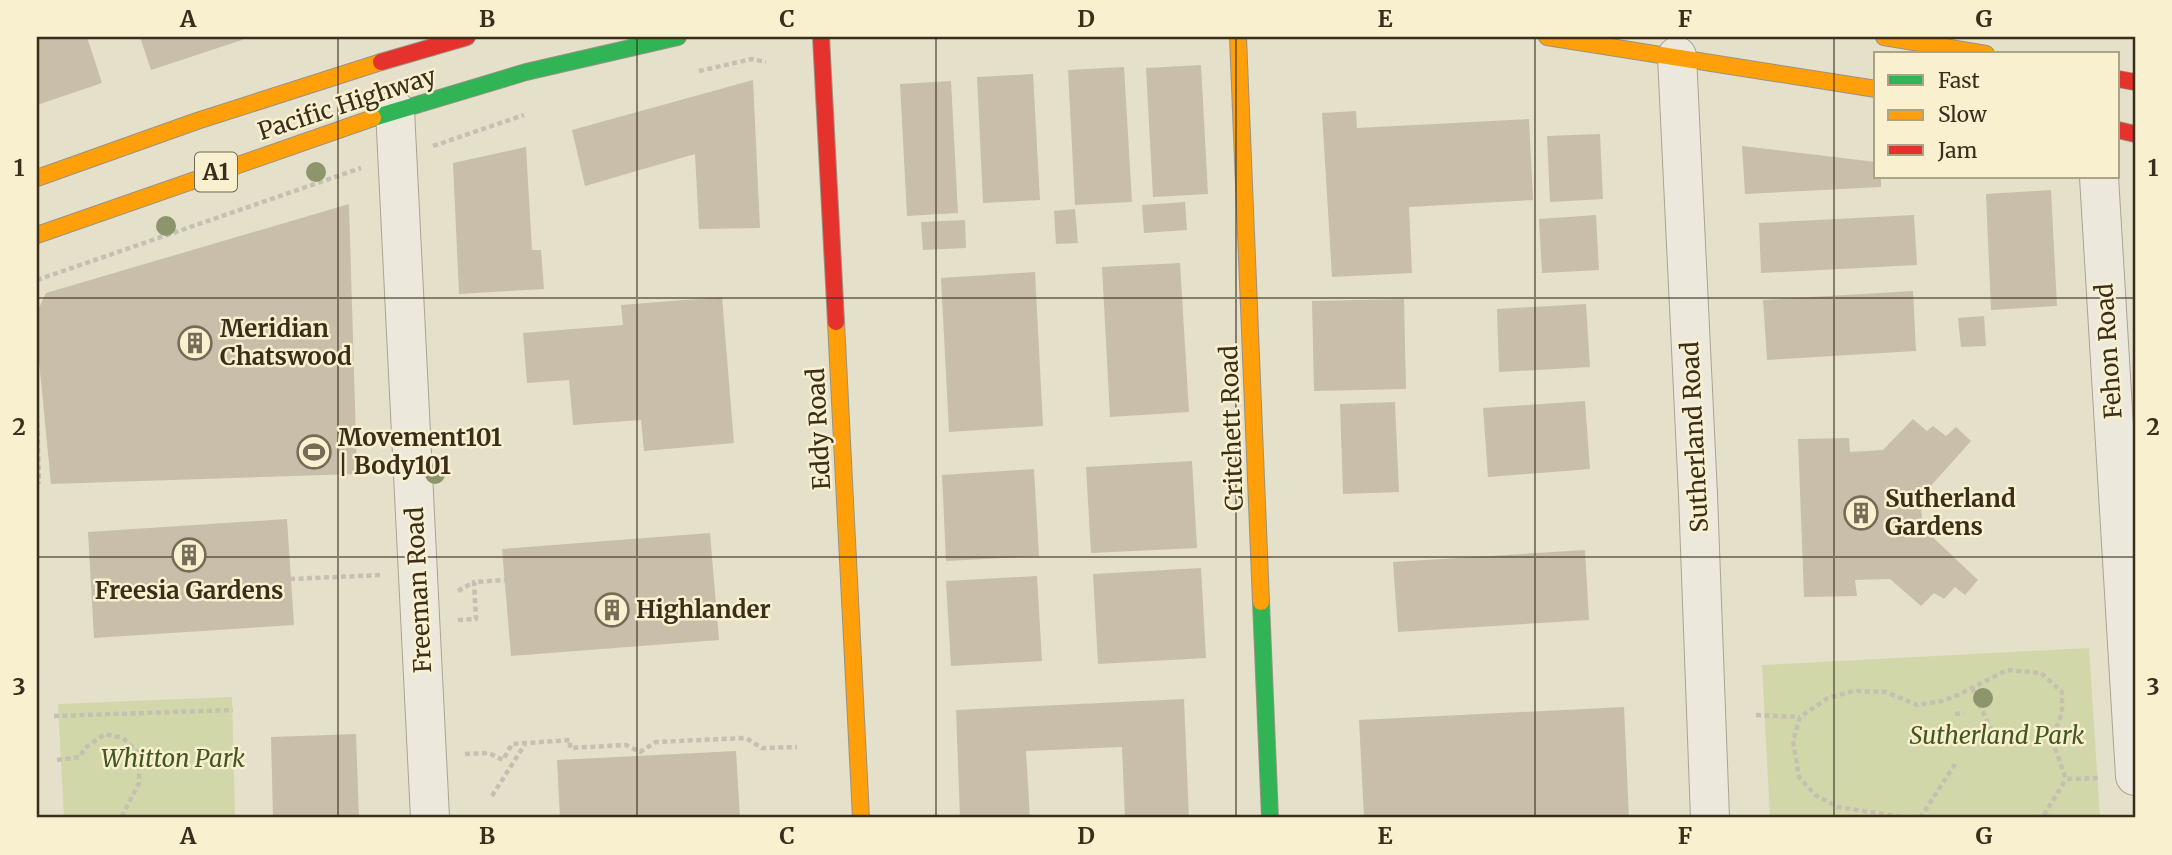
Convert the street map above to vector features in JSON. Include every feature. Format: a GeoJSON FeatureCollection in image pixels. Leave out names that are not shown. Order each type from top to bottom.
{"type":"FeatureCollection","features":[{"type":"Feature","properties":{"kind":"main road","name":"Pacific Highway"},"geometry":{"type":"LineString","coordinates":[[37,178],[387,48],[467,37]]}},
{"type":"Feature","properties":{"kind":"main road","name":"Pacific Highway"},"geometry":{"type":"LineString","coordinates":[[37,235],[395,110],[526,72],[678,37]]}},
{"type":"Feature","properties":{"kind":"main road","name":"Eddy Road"},"geometry":{"type":"LineString","coordinates":[[821,37],[861,818]]}},
{"type":"Feature","properties":{"kind":"main road","name":"Critchett Road"},"geometry":{"type":"LineString","coordinates":[[1238,37],[1270,818]]}},
{"type":"Feature","properties":{"kind":"main road"},"geometry":{"type":"LineString","coordinates":[[1547,37],[1874,89]]}},
{"type":"Feature","properties":{"kind":"main road"},"geometry":{"type":"LineString","coordinates":[[1884,37],[1974,52]]}},
{"type":"Feature","properties":{"kind":"street","name":"Sutherland Road"},"geometry":{"type":"LineString","coordinates":[[1677,56],[1710,818]]}},
{"type":"Feature","properties":{"kind":"street","name":"Freeman Road"},"geometry":{"type":"LineString","coordinates":[[395,110],[430,818]]}},
{"type":"Feature","properties":{"kind":"street","name":"Fehon Road"},"geometry":{"type":"LineString","coordinates":[[2099,178],[2120,776]]}},
{"type":"Feature","properties":{"kind":"path"},"geometry":{"type":"LineString","coordinates":[[37,279],[365,167]]}},
{"type":"Feature","properties":{"kind":"path"},"geometry":{"type":"LineString","coordinates":[[37,414],[37,483]]}},
{"type":"Feature","properties":{"kind":"path"},"geometry":{"type":"LineString","coordinates":[[290,579],[386,575]]}},
{"type":"Feature","properties":{"kind":"path"},"geometry":{"type":"LineString","coordinates":[[450,592],[458,591],[474,582],[505,580]]}},
{"type":"Feature","properties":{"kind":"path"},"geometry":{"type":"LineString","coordinates":[[460,610],[460,620],[476,619],[474,582]]}},
{"type":"Feature","properties":{"kind":"path"},"geometry":{"type":"LineString","coordinates":[[458,591],[459,601]]}},
{"type":"Feature","properties":{"kind":"path"},"geometry":{"type":"LineString","coordinates":[[1756,715],[1800,717],[1828,698],[1853,691],[1886,692],[1917,705],[1941,701],[2007,670],[2041,673],[2062,692],[2062,713],[2056,729],[2055,748],[2066,779]]}},
{"type":"Feature","properties":{"kind":"path"},"geometry":{"type":"LineString","coordinates":[[1972,688],[1995,738]]}},
{"type":"Feature","properties":{"kind":"path"},"geometry":{"type":"LineString","coordinates":[[54,716],[233,710]]}},
{"type":"Feature","properties":{"kind":"path"},"geometry":{"type":"LineString","coordinates":[[1955,714],[1964,713]]}},
{"type":"Feature","properties":{"kind":"path"},"geometry":{"type":"LineString","coordinates":[[1800,717],[1793,741],[1799,777],[1815,795],[1838,807],[1909,818]]}},
{"type":"Feature","properties":{"kind":"path"},"geometry":{"type":"LineString","coordinates":[[57,760],[80,757],[85,748],[105,734],[123,738],[140,755],[139,783],[121,818]]}},
{"type":"Feature","properties":{"kind":"path"},"geometry":{"type":"LineString","coordinates":[[460,754],[489,752],[503,760],[512,744],[570,740],[570,748],[626,745],[639,754],[656,742],[746,738],[762,748],[797,747]]}},
{"type":"Feature","properties":{"kind":"path"},"geometry":{"type":"LineString","coordinates":[[492,796],[525,743]]}},
{"type":"Feature","properties":{"kind":"path"},"geometry":{"type":"LineString","coordinates":[[1920,818],[1955,764]]}},
{"type":"Feature","properties":{"kind":"path"},"geometry":{"type":"LineString","coordinates":[[2066,779],[2120,776]]}},
{"type":"Feature","properties":{"kind":"path"},"geometry":{"type":"LineString","coordinates":[[2036,818],[2044,815],[2066,779]]}},
{"type":"Feature","properties":{"kind":"green space","name":"Sutherland Park"},"geometry":{"type":"Polygon","coordinates":[[[2089,648],[2100,818],[1770,818],[1762,665],[2089,648]]]}},
{"type":"Feature","properties":{"kind":"green space","name":"Whitton Park"},"geometry":{"type":"Polygon","coordinates":[[[232,697],[235,818],[64,818],[58,704],[232,697]]]}},
{"type":"Feature","properties":{"kind":"building"},"geometry":{"type":"Polygon","coordinates":[[[37,37],[87,37],[102,83],[37,105],[37,37]]]}},
{"type":"Feature","properties":{"kind":"building"},"geometry":{"type":"Polygon","coordinates":[[[140,37],[242,37],[242,40],[151,70],[140,37]]]}},
{"type":"Feature","properties":{"kind":"building"},"geometry":{"type":"Polygon","coordinates":[[[1201,65],[1208,194],[1153,197],[1146,68],[1201,65]]]}},
{"type":"Feature","properties":{"kind":"building"},"geometry":{"type":"Polygon","coordinates":[[[1124,67],[1132,202],[1075,205],[1068,70],[1124,67]]]}},
{"type":"Feature","properties":{"kind":"building"},"geometry":{"type":"Polygon","coordinates":[[[1033,74],[1040,200],[983,203],[977,77],[1033,74]]]}},
{"type":"Feature","properties":{"kind":"building"},"geometry":{"type":"Polygon","coordinates":[[[753,80],[760,228],[699,229],[695,154],[585,186],[572,130],[753,80]]]}},
{"type":"Feature","properties":{"kind":"building"},"geometry":{"type":"Polygon","coordinates":[[[951,81],[958,213],[907,216],[900,84],[951,81]]]}},
{"type":"Feature","properties":{"kind":"building"},"geometry":{"type":"Polygon","coordinates":[[[1356,111],[1357,128],[1529,119],[1533,200],[1409,207],[1412,273],[1332,277],[1322,113],[1356,111]]]}},
{"type":"Feature","properties":{"kind":"building"},"geometry":{"type":"Polygon","coordinates":[[[1600,134],[1603,199],[1550,202],[1547,136],[1600,134]]]}},
{"type":"Feature","properties":{"kind":"building"},"geometry":{"type":"Polygon","coordinates":[[[1742,146],[1874,162],[1874,178],[1881,178],[1881,187],[1745,194],[1742,146]]]}},
{"type":"Feature","properties":{"kind":"building"},"geometry":{"type":"Polygon","coordinates":[[[526,147],[532,250],[541,250],[544,289],[459,294],[453,163],[526,147]]]}},
{"type":"Feature","properties":{"kind":"building"},"geometry":{"type":"Polygon","coordinates":[[[2051,190],[2057,306],[1991,310],[1986,194],[2051,190]]]}},
{"type":"Feature","properties":{"kind":"building"},"geometry":{"type":"Polygon","coordinates":[[[1185,202],[1187,230],[1144,233],[1142,205],[1185,202]]]}},
{"type":"Feature","properties":{"kind":"building","name":"Meridian Chatswood"},"geometry":{"type":"Polygon","coordinates":[[[349,204],[357,474],[51,484],[37,340],[37,312],[46,293],[349,204]]]}},
{"type":"Feature","properties":{"kind":"building"},"geometry":{"type":"Polygon","coordinates":[[[1075,209],[1078,243],[1056,244],[1054,211],[1075,209]]]}},
{"type":"Feature","properties":{"kind":"building"},"geometry":{"type":"Polygon","coordinates":[[[1596,215],[1599,270],[1542,273],[1539,219],[1596,215]]]}},
{"type":"Feature","properties":{"kind":"building"},"geometry":{"type":"Polygon","coordinates":[[[1914,215],[1917,265],[1761,273],[1759,223],[1914,215]]]}},
{"type":"Feature","properties":{"kind":"building"},"geometry":{"type":"Polygon","coordinates":[[[965,220],[966,248],[923,250],[921,222],[965,220]]]}},
{"type":"Feature","properties":{"kind":"building"},"geometry":{"type":"Polygon","coordinates":[[[1180,263],[1189,412],[1110,417],[1102,267],[1180,263]]]}},
{"type":"Feature","properties":{"kind":"building"},"geometry":{"type":"Polygon","coordinates":[[[1035,272],[1043,426],[949,432],[941,278],[1035,272]]]}},
{"type":"Feature","properties":{"kind":"building"},"geometry":{"type":"Polygon","coordinates":[[[1913,291],[1916,351],[1767,360],[1763,300],[1913,291]]]}},
{"type":"Feature","properties":{"kind":"building"},"geometry":{"type":"Polygon","coordinates":[[[722,297],[734,443],[644,451],[641,420],[573,425],[569,380],[527,383],[523,333],[623,325],[621,305],[722,297]]]}},
{"type":"Feature","properties":{"kind":"building"},"geometry":{"type":"Polygon","coordinates":[[[1404,299],[1406,389],[1314,391],[1312,301],[1404,299]]]}},
{"type":"Feature","properties":{"kind":"building"},"geometry":{"type":"Polygon","coordinates":[[[1586,304],[1590,367],[1499,372],[1497,309],[1586,304]]]}},
{"type":"Feature","properties":{"kind":"building"},"geometry":{"type":"Polygon","coordinates":[[[1984,316],[1986,346],[1961,347],[1958,318],[1984,316]]]}},
{"type":"Feature","properties":{"kind":"building"},"geometry":{"type":"Polygon","coordinates":[[[1585,401],[1590,469],[1488,477],[1483,408],[1585,401]]]}},
{"type":"Feature","properties":{"kind":"building"},"geometry":{"type":"Polygon","coordinates":[[[1395,402],[1399,492],[1343,494],[1340,404],[1395,402]]]}},
{"type":"Feature","properties":{"kind":"building","name":"Sutherland Gardens"},"geometry":{"type":"Polygon","coordinates":[[[1913,419],[1927,431],[1933,426],[1946,436],[1956,427],[1971,441],[1920,498],[1923,528],[1978,580],[1965,595],[1955,587],[1944,599],[1934,593],[1921,606],[1890,579],[1855,580],[1857,596],[1804,597],[1798,439],[1849,438],[1850,452],[1883,450],[1913,419]]]}},
{"type":"Feature","properties":{"kind":"building"},"geometry":{"type":"Polygon","coordinates":[[[1192,461],[1197,548],[1091,553],[1086,467],[1192,461]]]}},
{"type":"Feature","properties":{"kind":"building"},"geometry":{"type":"Polygon","coordinates":[[[1034,469],[1039,556],[946,561],[942,475],[1034,469]]]}},
{"type":"Feature","properties":{"kind":"building","name":"Freesia Gardens"},"geometry":{"type":"Polygon","coordinates":[[[287,519],[294,625],[94,638],[88,532],[287,519]]]}},
{"type":"Feature","properties":{"kind":"building","name":"Highlander"},"geometry":{"type":"Polygon","coordinates":[[[710,533],[719,640],[511,656],[502,549],[710,533]]]}},
{"type":"Feature","properties":{"kind":"building"},"geometry":{"type":"Polygon","coordinates":[[[1585,550],[1589,620],[1398,632],[1393,562],[1585,550]]]}},
{"type":"Feature","properties":{"kind":"building"},"geometry":{"type":"Polygon","coordinates":[[[1201,568],[1206,658],[1098,664],[1093,574],[1201,568]]]}},
{"type":"Feature","properties":{"kind":"building"},"geometry":{"type":"Polygon","coordinates":[[[1037,576],[1042,661],[951,666],[946,581],[1037,576]]]}},
{"type":"Feature","properties":{"kind":"building"},"geometry":{"type":"Polygon","coordinates":[[[1184,699],[1189,818],[1125,818],[1122,747],[1026,751],[1030,818],[960,818],[956,710],[1184,699]]]}},
{"type":"Feature","properties":{"kind":"building"},"geometry":{"type":"Polygon","coordinates":[[[1624,707],[1629,818],[1364,818],[1359,720],[1624,707]]]}},
{"type":"Feature","properties":{"kind":"building"},"geometry":{"type":"Polygon","coordinates":[[[356,734],[359,818],[273,818],[271,737],[356,734]]]}},
{"type":"Feature","properties":{"kind":"building"},"geometry":{"type":"Polygon","coordinates":[[[736,751],[740,818],[560,818],[557,760],[736,751]]]}},
{"type":"Feature","properties":{"kind":"traffic: fast"},"geometry":{"type":"LineString","coordinates":[[373,118],[526,72],[678,37]]}},
{"type":"Feature","properties":{"kind":"traffic: fast"},"geometry":{"type":"LineString","coordinates":[[1261,602],[1270,818]]}},
{"type":"Feature","properties":{"kind":"traffic: slow"},"geometry":{"type":"LineString","coordinates":[[1238,37],[1261,602]]}},
{"type":"Feature","properties":{"kind":"traffic: slow"},"geometry":{"type":"LineString","coordinates":[[1547,37],[1874,89]]}},
{"type":"Feature","properties":{"kind":"traffic: slow"},"geometry":{"type":"LineString","coordinates":[[1884,37],[1974,52]]}},
{"type":"Feature","properties":{"kind":"traffic: slow"},"geometry":{"type":"LineString","coordinates":[[37,178],[197,121],[381,62]]}},
{"type":"Feature","properties":{"kind":"traffic: slow"},"geometry":{"type":"LineString","coordinates":[[37,235],[373,118]]}},
{"type":"Feature","properties":{"kind":"traffic: slow"},"geometry":{"type":"LineString","coordinates":[[836,322],[861,818]]}},
{"type":"Feature","properties":{"kind":"traffic: jam"},"geometry":{"type":"LineString","coordinates":[[381,62],[467,37]]}},
{"type":"Feature","properties":{"kind":"traffic: jam"},"geometry":{"type":"LineString","coordinates":[[821,37],[836,322]]}},
{"type":"Feature","properties":{"kind":"traffic: jam"},"geometry":{"type":"LineString","coordinates":[[2120,79],[2135,82]]}},
{"type":"Feature","properties":{"kind":"traffic: jam"},"geometry":{"type":"LineString","coordinates":[[2120,130],[2135,134]]}},
{"type":"Feature","properties":{"kind":"place","name":"Meridian Chatswood"},"geometry":{"type":"Point","coordinates":[195,343]}},
{"type":"Feature","properties":{"kind":"place","name":"Movement101 | Body101"},"geometry":{"type":"Point","coordinates":[314,452]}},
{"type":"Feature","properties":{"kind":"place","name":"Sutherland Gardens"},"geometry":{"type":"Point","coordinates":[1861,513]}},
{"type":"Feature","properties":{"kind":"place","name":"Freesia Gardens"},"geometry":{"type":"Point","coordinates":[189,555]}},
{"type":"Feature","properties":{"kind":"place","name":"Highlander"},"geometry":{"type":"Point","coordinates":[612,610]}}]}
